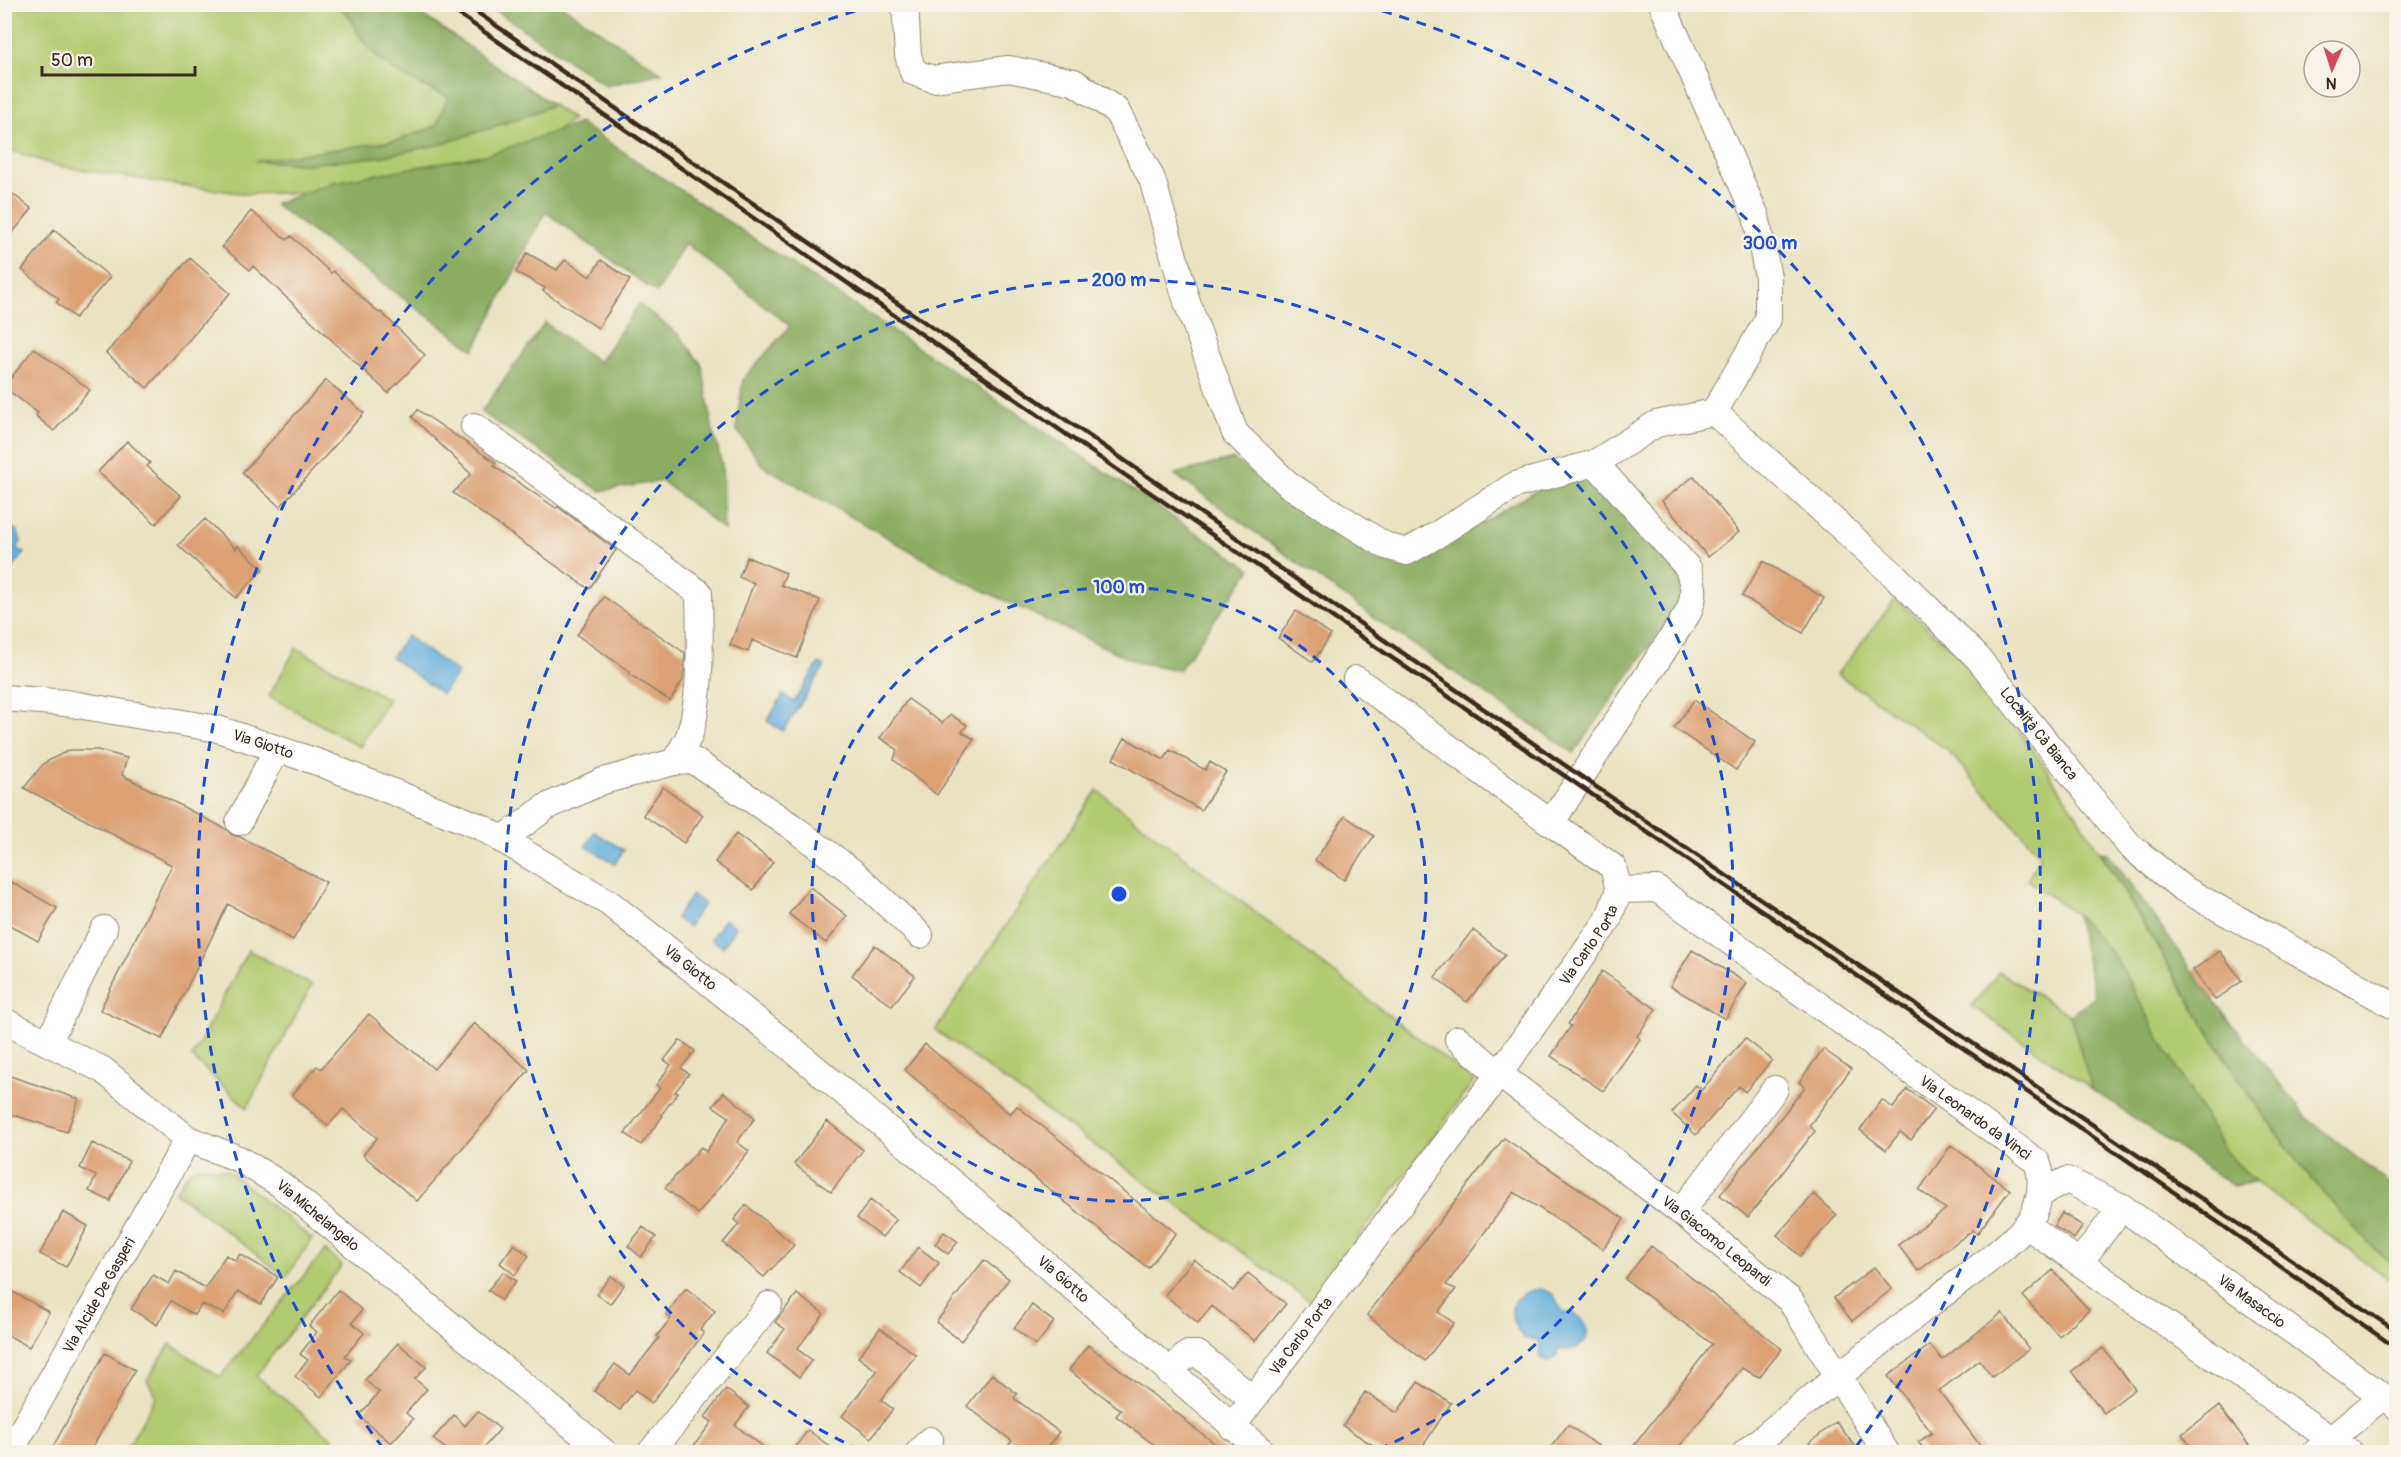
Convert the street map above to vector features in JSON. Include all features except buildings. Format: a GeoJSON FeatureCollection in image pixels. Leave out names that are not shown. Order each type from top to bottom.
{"type":"FeatureCollection","features":[{"type":"Feature","properties":{"kind":"street"},"geometry":{"type":"LineString","coordinates":[[905,6],[908,55],[913,72],[933,79],[1010,69],[1074,82],[1116,110],[1152,178],[1187,302],[1235,433],[1289,485],[1386,546],[1407,552],[1435,537],[1515,485],[1595,463],[1656,424],[1714,412],[1768,319],[1768,277],[1756,216],[1662,4]]}},
{"type":"Feature","properties":{"kind":"street","name":"Località Cà Bianca"},"geometry":{"type":"LineString","coordinates":[[1714,412],[1895,576],[1977,657],[2130,846],[2182,888],[2397,1007]]}},
{"type":"Feature","properties":{"kind":"street"},"geometry":{"type":"LineString","coordinates":[[474,426],[699,592],[700,643],[694,714],[690,735],[674,762]]}},
{"type":"Feature","properties":{"kind":"street"},"geometry":{"type":"LineString","coordinates":[[1551,824],[1688,613],[1695,598],[1694,584],[1688,568],[1595,463]]}},
{"type":"Feature","properties":{"kind":"street","name":"Via Carlo Porta"},"geometry":{"type":"LineString","coordinates":[[1232,1427],[1499,1074],[1608,920],[1619,890],[1613,867],[1551,824],[1356,679]]}},
{"type":"Feature","properties":{"kind":"street","name":"Via Giotto"},"geometry":{"type":"LineString","coordinates":[[4,698],[66,703],[218,729],[327,766],[481,827],[609,903],[784,1042],[958,1188],[1263,1452]]}},
{"type":"Feature","properties":{"kind":"street"},"geometry":{"type":"LineString","coordinates":[[239,822],[277,749]]}},
{"type":"Feature","properties":{"kind":"street"},"geometry":{"type":"LineString","coordinates":[[502,840],[546,807],[603,781],[674,762],[694,762],[791,826],[854,873],[920,935]]}},
{"type":"Feature","properties":{"kind":"street","name":"Via Leonardo da Vinci"},"geometry":{"type":"LineString","coordinates":[[1619,890],[1657,888],[2037,1162],[2042,1173],[2040,1194],[2026,1225],[1996,1252],[1838,1376],[1746,1452]]}},
{"type":"Feature","properties":{"kind":"street"},"geometry":{"type":"LineString","coordinates":[[48,1043],[104,929]]}},
{"type":"Feature","properties":{"kind":"street","name":"Via Michelangelo"},"geometry":{"type":"LineString","coordinates":[[4,1021],[103,1070],[188,1139],[239,1159],[280,1184],[604,1452]]}},
{"type":"Feature","properties":{"kind":"street","name":"Via Giacomo Leopardi"},"geometry":{"type":"LineString","coordinates":[[1458,1039],[1499,1074],[1681,1212],[1791,1300],[1886,1452]]}},
{"type":"Feature","properties":{"kind":"street"},"geometry":{"type":"LineString","coordinates":[[1681,1212],[1775,1089]]}},
{"type":"Feature","properties":{"kind":"street","name":"Via Alcide De Gasperi"},"geometry":{"type":"LineString","coordinates":[[10,1452],[188,1139]]}},
{"type":"Feature","properties":{"kind":"street","name":"Via Masaccio"},"geometry":{"type":"LineString","coordinates":[[2026,1225],[2332,1448],[2390,1401],[2122,1207],[2067,1180],[2040,1194]]}},
{"type":"Feature","properties":{"kind":"street"},"geometry":{"type":"LineString","coordinates":[[280,1184],[306,1183],[413,1270]]}},
{"type":"Feature","properties":{"kind":"street"},"geometry":{"type":"LineString","coordinates":[[2079,1263],[2122,1207]]}},
{"type":"Feature","properties":{"kind":"street"},"geometry":{"type":"LineString","coordinates":[[651,1452],[769,1305]]}},
{"type":"Feature","properties":{"kind":"street"},"geometry":{"type":"LineString","coordinates":[[1169,1372],[1188,1354],[1198,1354],[1253,1399]]}},
{"type":"Feature","properties":{"kind":"green space"},"geometry":{"type":"Polygon","coordinates":[[[5,5],[408,5],[573,119],[542,142],[335,192],[247,194],[53,165],[5,148],[5,5]]]}},
{"type":"Feature","properties":{"kind":"green space"},"geometry":{"type":"Polygon","coordinates":[[[337,5],[408,5],[553,105],[442,144],[379,157],[307,164],[255,161],[399,140],[436,126],[448,97],[404,76],[384,63],[366,45],[347,14],[337,5]]]}},
{"type":"Feature","properties":{"kind":"green space"},"geometry":{"type":"Polygon","coordinates":[[[488,5],[561,5],[662,73],[606,86],[488,5]]]}},
{"type":"Feature","properties":{"kind":"green space"},"geometry":{"type":"Polygon","coordinates":[[[580,123],[1251,569],[1179,670],[1136,662],[963,581],[763,466],[736,429],[743,379],[790,326],[685,243],[657,293],[545,212],[474,350],[274,204],[333,182],[490,154],[580,123]]]}},
{"type":"Feature","properties":{"kind":"green space"},"geometry":{"type":"Polygon","coordinates":[[[639,304],[679,335],[702,365],[713,431],[722,464],[724,530],[662,481],[600,491],[481,412],[545,323],[599,362],[639,304]]]}},
{"type":"Feature","properties":{"kind":"green space"},"geometry":{"type":"Polygon","coordinates":[[[1233,459],[1374,560],[1398,567],[1421,560],[1547,484],[1578,479],[1602,486],[1677,568],[1682,586],[1680,603],[1574,753],[1380,622],[1174,474],[1233,459]]]}},
{"type":"Feature","properties":{"kind":"green space"},"geometry":{"type":"Polygon","coordinates":[[[1896,599],[1966,664],[2024,737],[2076,814],[2222,1052],[2274,1129],[2331,1202],[2396,1269],[2396,1284],[2255,1182],[2225,1151],[2117,960],[2076,914],[2027,880],[2041,856],[1947,750],[1837,674],[1896,599]]]}},
{"type":"Feature","properties":{"kind":"green space"},"geometry":{"type":"Polygon","coordinates":[[[296,648],[388,699],[360,747],[269,696],[296,648]]]}},
{"type":"Feature","properties":{"kind":"green space"},"geometry":{"type":"Polygon","coordinates":[[[1097,790],[1474,1081],[1311,1302],[935,1030],[1097,790]]]}},
{"type":"Feature","properties":{"kind":"green space"},"geometry":{"type":"Polygon","coordinates":[[[2101,852],[2108,853],[2216,1004],[2308,1119],[2396,1189],[2396,1269],[2351,1224],[2270,1124],[2200,1017],[2101,852]]]}},
{"type":"Feature","properties":{"kind":"green space"},"geometry":{"type":"Polygon","coordinates":[[[2076,914],[2117,960],[2225,1151],[2255,1182],[2233,1186],[2092,1089],[2070,1015],[2095,997],[2076,914]]]}},
{"type":"Feature","properties":{"kind":"green space"},"geometry":{"type":"Polygon","coordinates":[[[248,950],[312,985],[247,1108],[192,1057],[248,950]]]}},
{"type":"Feature","properties":{"kind":"green space"},"geometry":{"type":"Polygon","coordinates":[[[1999,972],[2070,1015],[2092,1089],[1972,1006],[1999,972]]]}},
{"type":"Feature","properties":{"kind":"green space"},"geometry":{"type":"Polygon","coordinates":[[[199,1166],[227,1170],[312,1239],[286,1277],[175,1192],[190,1170],[199,1166]]]}},
{"type":"Feature","properties":{"kind":"green space"},"geometry":{"type":"Polygon","coordinates":[[[325,1250],[342,1265],[256,1376],[333,1439],[326,1452],[125,1452],[156,1396],[147,1380],[170,1344],[220,1377],[325,1250]]]}},
{"type":"Feature","properties":{"kind":"water"},"geometry":{"type":"Polygon","coordinates":[[[5,522],[17,531],[21,541],[17,549],[25,553],[8,573],[5,570],[5,522]]]}},
{"type":"Feature","properties":{"kind":"water"},"geometry":{"type":"Polygon","coordinates":[[[407,636],[458,673],[442,694],[391,657],[407,636]]]}},
{"type":"Feature","properties":{"kind":"water"},"geometry":{"type":"Polygon","coordinates":[[[819,663],[825,666],[783,731],[767,721],[783,695],[794,702],[819,663]]]}},
{"type":"Feature","properties":{"kind":"water"},"geometry":{"type":"Polygon","coordinates":[[[594,832],[624,850],[615,864],[586,846],[594,832]]]}},
{"type":"Feature","properties":{"kind":"water"},"geometry":{"type":"Polygon","coordinates":[[[692,895],[704,903],[688,927],[676,918],[692,895]]]}},
{"type":"Feature","properties":{"kind":"water"},"geometry":{"type":"Polygon","coordinates":[[[724,919],[736,927],[723,947],[711,939],[724,919]]]}},
{"type":"Feature","properties":{"kind":"water"},"geometry":{"type":"Polygon","coordinates":[[[1541,1289],[1553,1294],[1563,1312],[1575,1314],[1582,1320],[1587,1334],[1579,1346],[1570,1350],[1558,1349],[1557,1356],[1550,1362],[1543,1361],[1540,1357],[1539,1340],[1524,1338],[1517,1329],[1512,1313],[1516,1300],[1522,1295],[1541,1289]]]}},
{"type":"Feature","properties":{"kind":"railway"},"geometry":{"type":"LineString","coordinates":[[444,4],[1164,502],[2219,1223],[2396,1348]]}},
{"type":"Feature","properties":{"kind":"railway"},"geometry":{"type":"LineString","coordinates":[[465,4],[1621,804],[2396,1331]]}}]}
